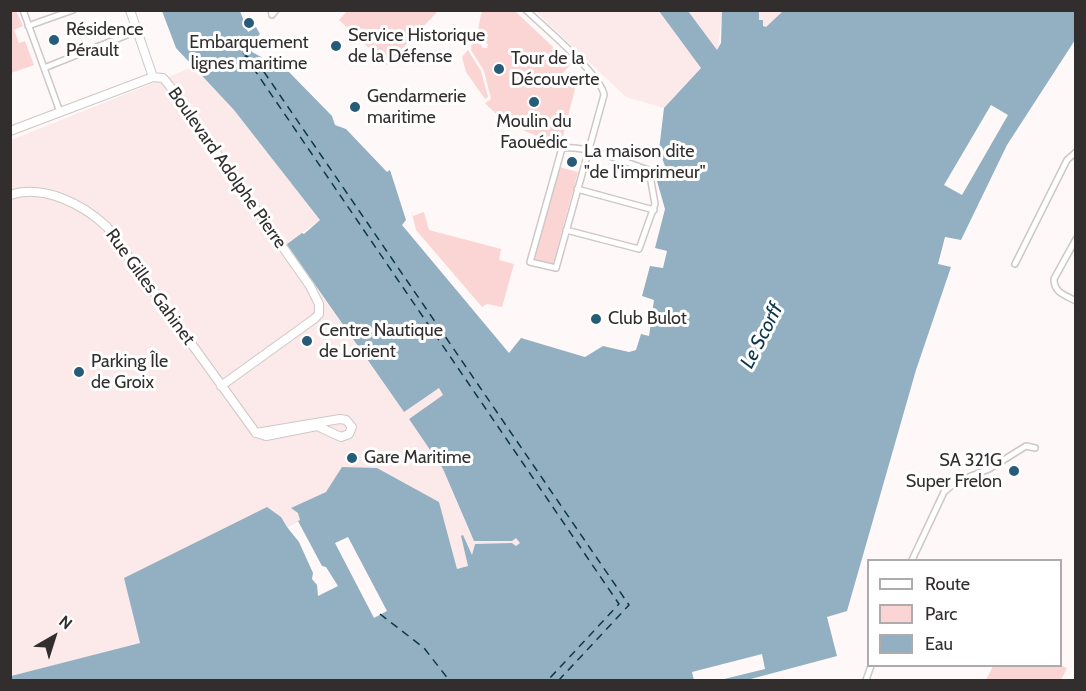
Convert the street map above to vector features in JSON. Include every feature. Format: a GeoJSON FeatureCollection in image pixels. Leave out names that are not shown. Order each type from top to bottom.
{"type":"FeatureCollection","features":[{"type":"Feature","properties":{"kind":"street"},"geometry":{"type":"LineString","coordinates":[[23,10],[60,112]]}},
{"type":"Feature","properties":{"kind":"street"},"geometry":{"type":"LineString","coordinates":[[28,26],[73,10]]}},
{"type":"Feature","properties":{"kind":"street"},"geometry":{"type":"LineString","coordinates":[[130,10],[153,77]]}},
{"type":"Feature","properties":{"kind":"street"},"geometry":{"type":"LineString","coordinates":[[526,10],[603,88],[602,102],[586,151],[556,268],[530,262],[562,148],[570,146],[586,151],[649,170],[655,204],[639,249],[566,230]]}},
{"type":"Feature","properties":{"kind":"street"},"geometry":{"type":"LineString","coordinates":[[44,68],[137,31]]}},
{"type":"Feature","properties":{"kind":"street","name":"Boulevard Adolphe Pierre"},"geometry":{"type":"LineString","coordinates":[[10,131],[153,77],[163,78],[169,85],[310,286],[319,304],[319,314],[314,319],[220,386]]}},
{"type":"Feature","properties":{"kind":"street"},"geometry":{"type":"LineString","coordinates":[[1015,264],[1067,160],[1076,152]]}},
{"type":"Feature","properties":{"kind":"street"},"geometry":{"type":"LineString","coordinates":[[576,189],[654,210]]}},
{"type":"Feature","properties":{"kind":"street","name":"Rue Gilles Gahinet"},"geometry":{"type":"LineString","coordinates":[[10,195],[34,190],[78,207],[99,220],[122,247],[256,433]]}},
{"type":"Feature","properties":{"kind":"street"},"geometry":{"type":"LineString","coordinates":[[1076,239],[1054,279],[1054,286],[1058,292],[1076,301]]}},
{"type":"Feature","properties":{"kind":"street"},"geometry":{"type":"LineString","coordinates":[[340,419],[346,420],[352,427],[349,434],[341,437],[317,426],[266,436],[256,433],[340,419]]}},
{"type":"Feature","properties":{"kind":"street"},"geometry":{"type":"LineString","coordinates":[[913,559],[944,492],[956,482],[989,469],[1026,446],[1035,448]]}},
{"type":"Feature","properties":{"kind":"shaded area"},"geometry":{"type":"Polygon","coordinates":[[[535,11],[783,11],[766,27],[763,27],[763,20],[721,21],[718,49],[664,108],[626,97],[535,11]]]}},
{"type":"Feature","properties":{"kind":"shaded area"},"geometry":{"type":"Polygon","coordinates":[[[193,67],[234,110],[320,220],[288,243],[288,247],[403,411],[439,388],[443,395],[409,419],[443,469],[471,535],[518,538],[520,543],[517,546],[475,544],[472,555],[461,536],[468,566],[457,569],[326,492],[292,508],[299,513],[301,520],[141,643],[11,676],[11,140],[193,67]]]}},
{"type":"Feature","properties":{"kind":"green space"},"geometry":{"type":"Polygon","coordinates":[[[11,10],[16,11],[23,26],[14,30],[19,43],[25,41],[34,65],[11,73],[11,10]]]}},
{"type":"Feature","properties":{"kind":"green space"},"geometry":{"type":"Polygon","coordinates":[[[348,10],[438,11],[387,65],[339,20],[348,10]]]}},
{"type":"Feature","properties":{"kind":"green space"},"geometry":{"type":"Polygon","coordinates":[[[482,11],[515,11],[571,64],[563,73],[575,89],[562,140],[555,138],[553,142],[525,131],[501,117],[485,103],[491,99],[484,71],[471,50],[472,38],[476,39],[483,48],[487,48],[488,44],[479,34],[482,11]]]}},
{"type":"Feature","properties":{"kind":"green space"},"geometry":{"type":"Polygon","coordinates":[[[468,50],[481,71],[488,97],[485,99],[466,72],[462,57],[468,50]]]}},
{"type":"Feature","properties":{"kind":"green space"},"geometry":{"type":"Polygon","coordinates":[[[559,167],[578,172],[553,264],[534,259],[559,167]]]}},
{"type":"Feature","properties":{"kind":"green space"},"geometry":{"type":"Polygon","coordinates":[[[411,210],[413,216],[424,212],[429,230],[501,249],[499,260],[514,264],[502,307],[487,304],[482,307],[416,230],[411,210]]]}},
{"type":"Feature","properties":{"kind":"green space"},"geometry":{"type":"Polygon","coordinates":[[[1062,666],[1067,668],[1061,680],[986,680],[992,667],[1062,666]]]}},
{"type":"Feature","properties":{"kind":"water","name":"Le Scorff"},"geometry":{"type":"Polygon","coordinates":[[[162,11],[240,11],[248,32],[256,27],[260,34],[248,47],[252,52],[289,72],[332,116],[335,125],[346,129],[387,172],[390,170],[406,220],[402,225],[509,353],[521,338],[585,357],[603,346],[629,352],[636,350],[641,334],[649,336],[654,300],[642,296],[650,266],[663,268],[667,251],[655,248],[665,209],[657,181],[664,181],[666,172],[663,171],[665,166],[659,150],[664,108],[701,68],[659,11],[688,11],[717,50],[721,43],[722,11],[759,11],[759,20],[763,20],[763,26],[766,27],[783,11],[1075,11],[1075,40],[1007,145],[961,240],[945,237],[938,264],[951,267],[916,370],[847,611],[827,617],[837,656],[747,680],[11,680],[11,676],[140,643],[124,578],[267,507],[281,517],[287,527],[300,520],[298,513],[291,508],[326,492],[342,467],[377,468],[439,502],[457,569],[468,566],[461,536],[463,535],[472,555],[475,544],[512,543],[516,546],[520,543],[516,538],[512,541],[474,541],[443,469],[409,419],[443,395],[439,388],[404,412],[287,244],[302,233],[304,234],[320,220],[234,110],[176,48],[162,11]]]}},
{"type":"Feature","properties":{"kind":"pier"},"geometry":{"type":"Polygon","coordinates":[[[991,105],[1008,115],[962,195],[944,185],[991,105]]]}},
{"type":"Feature","properties":{"kind":"pier"},"geometry":{"type":"Polygon","coordinates":[[[298,521],[322,566],[326,567],[338,586],[318,596],[317,585],[312,579],[313,573],[299,542],[287,527],[298,521]]]}},
{"type":"Feature","properties":{"kind":"pier"},"geometry":{"type":"Polygon","coordinates":[[[348,537],[387,611],[374,618],[335,543],[348,537]]]}},
{"type":"Feature","properties":{"kind":"pier"},"geometry":{"type":"Polygon","coordinates":[[[762,654],[765,669],[720,680],[694,680],[692,672],[762,654]]]}},
{"type":"Feature","properties":{"kind":"ferry route"},"geometry":{"type":"LineString","coordinates":[[243,53],[262,69],[629,605],[559,680]]}},
{"type":"Feature","properties":{"kind":"ferry route"},"geometry":{"type":"LineString","coordinates":[[245,56],[619,604],[548,680]]}},
{"type":"Feature","properties":{"kind":"ferry route"},"geometry":{"type":"LineString","coordinates":[[380,614],[424,648],[449,680]]}},
{"type":"Feature","properties":{"kind":"place","name":"Embarquement lignes maritime"},"geometry":{"type":"Point","coordinates":[249,23]}},
{"type":"Feature","properties":{"kind":"place","name":"Résidence Pérault"},"geometry":{"type":"Point","coordinates":[54,40]}},
{"type":"Feature","properties":{"kind":"place","name":"Service Historique de la Défense"},"geometry":{"type":"Point","coordinates":[336,46]}},
{"type":"Feature","properties":{"kind":"place","name":"Tour de la Découverte"},"geometry":{"type":"Point","coordinates":[499,69]}},
{"type":"Feature","properties":{"kind":"place","name":"Moulin du Faouédic"},"geometry":{"type":"Point","coordinates":[534,102]}},
{"type":"Feature","properties":{"kind":"place","name":"Gendarmerie maritime"},"geometry":{"type":"Point","coordinates":[355,107]}},
{"type":"Feature","properties":{"kind":"place","name":"La maison dite \"de l'imprimeur\""},"geometry":{"type":"Point","coordinates":[572,162]}},
{"type":"Feature","properties":{"kind":"place","name":"Club Bulot"},"geometry":{"type":"Point","coordinates":[596,319]}},
{"type":"Feature","properties":{"kind":"place","name":"Centre Nautique de Lorient"},"geometry":{"type":"Point","coordinates":[307,341]}},
{"type":"Feature","properties":{"kind":"place","name":"Parking Île de Groix"},"geometry":{"type":"Point","coordinates":[79,372]}},
{"type":"Feature","properties":{"kind":"place","name":"Gare Maritime"},"geometry":{"type":"Point","coordinates":[352,458]}},
{"type":"Feature","properties":{"kind":"place","name":"SA 321G Super Frelon"},"geometry":{"type":"Point","coordinates":[1014,471]}}]}
